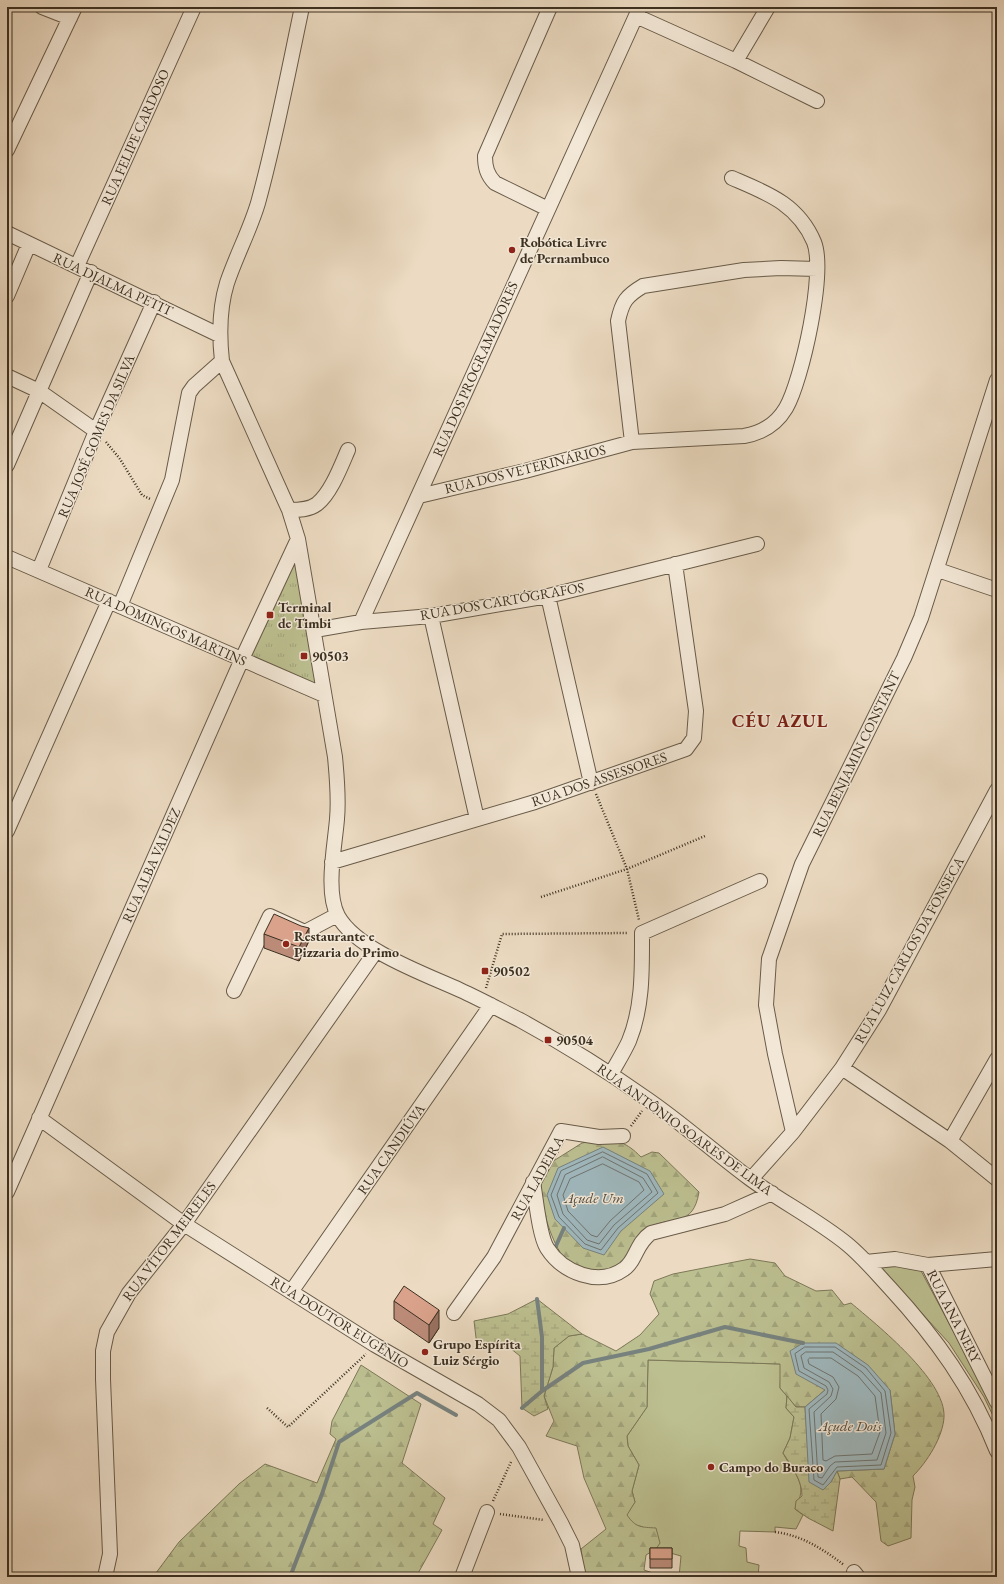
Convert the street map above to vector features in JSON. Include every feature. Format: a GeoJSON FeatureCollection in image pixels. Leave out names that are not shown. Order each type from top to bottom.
{"type":"FeatureCollection","features":[{"type":"Feature","properties":{"kind":"street"},"geometry":{"type":"LineString","coordinates":[[7,150],[72,13],[42,7]]}},
{"type":"Feature","properties":{"kind":"street","name":"RUA FELIPE CARDOSO"},"geometry":{"type":"LineString","coordinates":[[77,266],[194,7]]}},
{"type":"Feature","properties":{"kind":"street","name":"RUA ANTÔNIO SOARES DE LIMA"},"geometry":{"type":"LineString","coordinates":[[302,7],[271,153],[257,206],[227,283],[221,312],[220,335],[222,361],[289,510],[298,539],[315,630],[324,695],[335,757],[338,790],[337,818],[332,862],[333,896],[337,915],[350,930],[376,951],[487,1003],[573,1049],[650,1100],[751,1179],[847,1244],[906,1305],[940,1346],[965,1383],[987,1425],[997,1451]]}},
{"type":"Feature","properties":{"kind":"street"},"geometry":{"type":"LineString","coordinates":[[548,209],[496,184],[489,177],[485,167],[485,156],[550,7]]}},
{"type":"Feature","properties":{"kind":"street"},"geometry":{"type":"LineString","coordinates":[[736,61],[768,7]]}},
{"type":"Feature","properties":{"kind":"street"},"geometry":{"type":"LineString","coordinates":[[638,11],[817,102]]}},
{"type":"Feature","properties":{"kind":"street","name":"RUA DOS PROGRAMADORES"},"geometry":{"type":"LineString","coordinates":[[361,622],[638,11]]}},
{"type":"Feature","properties":{"kind":"street","name":"RUA DOS VETERINÁRIOS"},"geometry":{"type":"LineString","coordinates":[[419,496],[525,471],[632,442],[744,436],[760,433],[774,424],[786,408],[802,366],[815,301],[817,269],[814,243],[795,213],[777,198],[732,178]]}},
{"type":"Feature","properties":{"kind":"street","name":"RUA DJALMA PETIT"},"geometry":{"type":"LineString","coordinates":[[7,233],[154,302],[220,335]]}},
{"type":"Feature","properties":{"kind":"street"},"geometry":{"type":"LineString","coordinates":[[7,296],[29,244]]}},
{"type":"Feature","properties":{"kind":"street"},"geometry":{"type":"LineString","coordinates":[[632,442],[618,321],[622,304],[632,293],[643,286],[744,270],[782,268],[817,269]]}},
{"type":"Feature","properties":{"kind":"street"},"geometry":{"type":"LineString","coordinates":[[7,465],[91,272]]}},
{"type":"Feature","properties":{"kind":"street","name":"RUA JOSÉ GOMES DA SILVA"},"geometry":{"type":"LineString","coordinates":[[39,570],[96,431],[154,302]]}},
{"type":"Feature","properties":{"kind":"street"},"geometry":{"type":"LineString","coordinates":[[7,831],[162,506],[172,480],[189,393],[194,386],[222,361]]}},
{"type":"Feature","properties":{"kind":"street"},"geometry":{"type":"LineString","coordinates":[[7,376],[39,391],[96,431]]}},
{"type":"Feature","properties":{"kind":"street","name":"RUA BENJAMIN CONSTANT"},"geometry":{"type":"LineString","coordinates":[[793,1132],[775,1054],[766,1005],[769,958],[802,864],[904,658],[921,618],[938,570],[997,380]]}},
{"type":"Feature","properties":{"kind":"street"},"geometry":{"type":"LineString","coordinates":[[289,510],[305,510],[316,505],[337,474],[348,450]]}},
{"type":"Feature","properties":{"kind":"street","name":"RUA ALBA VALDEZ"},"geometry":{"type":"LineString","coordinates":[[7,1192],[38,1118],[242,659],[298,539]]}},
{"type":"Feature","properties":{"kind":"street","name":"RUA DOS CARTÓGRAFOS"},"geometry":{"type":"LineString","coordinates":[[315,630],[361,622],[431,616],[548,596],[757,544]]}},
{"type":"Feature","properties":{"kind":"street","name":"RUA DOMINGOS MARTINS"},"geometry":{"type":"LineString","coordinates":[[7,556],[324,695]]}},
{"type":"Feature","properties":{"kind":"street","name":"RUA DOS ASSESSORES"},"geometry":{"type":"LineString","coordinates":[[332,862],[591,783],[686,749],[694,738],[696,711],[674,564]]}},
{"type":"Feature","properties":{"kind":"street"},"geometry":{"type":"LineString","coordinates":[[938,570],[997,590]]}},
{"type":"Feature","properties":{"kind":"street"},"geometry":{"type":"LineString","coordinates":[[548,596],[591,783]]}},
{"type":"Feature","properties":{"kind":"street"},"geometry":{"type":"LineString","coordinates":[[431,616],[477,819]]}},
{"type":"Feature","properties":{"kind":"street","name":"RUA LUIZ CARLOS DA FONSECA"},"geometry":{"type":"LineString","coordinates":[[751,1179],[793,1132],[842,1068],[879,1010],[996,796]]}},
{"type":"Feature","properties":{"kind":"street"},"geometry":{"type":"LineString","coordinates":[[611,1074],[628,1041],[639,1005],[642,965],[642,932],[760,882]]}},
{"type":"Feature","properties":{"kind":"street"},"geometry":{"type":"LineString","coordinates":[[234,991],[270,916],[305,932],[337,915]]}},
{"type":"Feature","properties":{"kind":"street","name":"RUA VÍTOR MEIRELES"},"geometry":{"type":"LineString","coordinates":[[105,1577],[110,1554],[103,1379],[103,1351],[107,1332],[129,1293],[184,1224],[376,951]]}},
{"type":"Feature","properties":{"kind":"street","name":"RUA CANDIÚVA"},"geometry":{"type":"LineString","coordinates":[[291,1292],[487,1003]]}},
{"type":"Feature","properties":{"kind":"street"},"geometry":{"type":"LineString","coordinates":[[950,1140],[997,1059]]}},
{"type":"Feature","properties":{"kind":"street"},"geometry":{"type":"LineString","coordinates":[[842,1068],[950,1140],[997,1179]]}},
{"type":"Feature","properties":{"kind":"street","name":"RUA DOUTOR EUGÊNIO"},"geometry":{"type":"LineString","coordinates":[[38,1118],[184,1224],[375,1345],[478,1404],[499,1420],[519,1447],[561,1522],[572,1545],[579,1577]]}},
{"type":"Feature","properties":{"kind":"street","name":"RUA LADEIRA"},"geometry":{"type":"LineString","coordinates":[[454,1313],[494,1257],[561,1131],[599,1137],[623,1136]]}},
{"type":"Feature","properties":{"kind":"street"},"geometry":{"type":"LineString","coordinates":[[533,1182],[541,1230],[546,1248],[577,1274],[595,1278],[615,1275],[626,1268],[639,1244],[651,1233],[725,1214],[772,1193]]}},
{"type":"Feature","properties":{"kind":"street","name":"RUA ANA NERY"},"geometry":{"type":"LineString","coordinates":[[866,1262],[895,1259],[928,1265],[997,1402]]}},
{"type":"Feature","properties":{"kind":"street"},"geometry":{"type":"LineString","coordinates":[[928,1265],[997,1259]]}},
{"type":"Feature","properties":{"kind":"street"},"geometry":{"type":"LineString","coordinates":[[462,1577],[487,1512]]}},
{"type":"Feature","properties":{"kind":"path"},"geometry":{"type":"LineString","coordinates":[[96,431],[120,459],[142,495],[162,506]]}},
{"type":"Feature","properties":{"kind":"path"},"geometry":{"type":"LineString","coordinates":[[487,1003],[502,934],[642,932],[627,869],[591,783]]}},
{"type":"Feature","properties":{"kind":"path"},"geometry":{"type":"LineString","coordinates":[[541,897],[627,869],[705,836]]}},
{"type":"Feature","properties":{"kind":"path"},"geometry":{"type":"LineString","coordinates":[[623,1136],[650,1100]]}},
{"type":"Feature","properties":{"kind":"path"},"geometry":{"type":"LineString","coordinates":[[267,1408],[288,1426],[375,1345]]}},
{"type":"Feature","properties":{"kind":"path"},"geometry":{"type":"LineString","coordinates":[[519,1447],[487,1512],[561,1522]]}},
{"type":"Feature","properties":{"kind":"path"},"geometry":{"type":"LineString","coordinates":[[775,1532],[792,1534],[810,1543],[856,1575]]}},
{"type":"Feature","properties":{"kind":"green space"},"geometry":{"type":"Polygon","coordinates":[[[298,539],[324,695],[242,659],[298,539]]]}},
{"type":"Feature","properties":{"kind":"green space"},"geometry":{"type":"Polygon","coordinates":[[[598,1140],[616,1141],[631,1148],[641,1157],[652,1152],[659,1153],[699,1192],[692,1211],[687,1216],[656,1224],[647,1228],[638,1236],[626,1259],[622,1263],[616,1267],[603,1271],[589,1271],[576,1267],[565,1259],[560,1252],[545,1215],[541,1188],[542,1179],[547,1165],[582,1143],[598,1140]]]}},
{"type":"Feature","properties":{"kind":"green space"},"geometry":{"type":"Polygon","coordinates":[[[750,1259],[775,1263],[785,1276],[816,1291],[832,1290],[844,1305],[851,1303],[908,1354],[934,1387],[942,1402],[944,1417],[943,1425],[941,1433],[933,1449],[924,1464],[913,1476],[915,1487],[912,1500],[911,1538],[888,1546],[881,1541],[876,1502],[852,1477],[840,1479],[837,1471],[884,1469],[895,1434],[890,1390],[825,1390],[805,1407],[796,1407],[780,1388],[780,1364],[648,1360],[647,1407],[627,1436],[628,1446],[639,1465],[632,1491],[635,1502],[627,1515],[636,1525],[656,1528],[660,1543],[656,1549],[646,1555],[644,1570],[665,1577],[585,1577],[581,1549],[606,1529],[584,1478],[577,1446],[546,1436],[554,1421],[544,1396],[553,1367],[554,1348],[569,1336],[582,1334],[616,1351],[640,1335],[659,1314],[650,1294],[654,1281],[673,1274],[750,1259]]]}},
{"type":"Feature","properties":{"kind":"green space"},"geometry":{"type":"Polygon","coordinates":[[[876,1263],[920,1269],[997,1414],[997,1424],[984,1397],[949,1343],[876,1263]]]}},
{"type":"Feature","properties":{"kind":"green space"},"geometry":{"type":"Polygon","coordinates":[[[537,1299],[582,1334],[569,1336],[554,1348],[553,1367],[544,1396],[548,1409],[534,1416],[522,1408],[520,1356],[510,1348],[477,1346],[474,1321],[508,1314],[537,1299]]]}},
{"type":"Feature","properties":{"kind":"green space","name":"Campo do Buraco"},"geometry":{"type":"Polygon","coordinates":[[[648,1360],[781,1364],[780,1388],[787,1396],[786,1408],[794,1417],[790,1438],[783,1453],[796,1474],[801,1486],[801,1493],[795,1509],[803,1515],[796,1529],[775,1527],[775,1532],[740,1531],[739,1546],[746,1548],[747,1562],[759,1565],[758,1577],[679,1577],[681,1556],[656,1549],[643,1527],[633,1524],[626,1515],[635,1502],[632,1491],[639,1465],[628,1446],[627,1436],[647,1407],[648,1360]]]}},
{"type":"Feature","properties":{"kind":"green space"},"geometry":{"type":"Polygon","coordinates":[[[361,1365],[421,1404],[402,1463],[445,1498],[433,1524],[442,1530],[416,1577],[153,1577],[179,1542],[239,1484],[265,1464],[317,1483],[336,1439],[330,1434],[332,1421],[361,1365]]]}},
{"type":"Feature","properties":{"kind":"green space"},"geometry":{"type":"Polygon","coordinates":[[[787,1396],[796,1407],[805,1407],[810,1482],[831,1482],[837,1471],[840,1479],[833,1531],[808,1518],[795,1509],[796,1501],[802,1496],[802,1490],[796,1474],[783,1453],[790,1438],[794,1417],[786,1408],[787,1396]]]}},
{"type":"Feature","properties":{"kind":"water","name":"Açude Um"},"geometry":{"type":"Polygon","coordinates":[[[603,1147],[650,1171],[664,1194],[621,1231],[604,1255],[583,1248],[555,1219],[547,1195],[558,1168],[603,1147]]]}},
{"type":"Feature","properties":{"kind":"water","name":"Açude Dois"},"geometry":{"type":"Polygon","coordinates":[[[803,1343],[836,1343],[868,1365],[890,1390],[895,1434],[884,1469],[837,1471],[831,1482],[823,1490],[809,1482],[805,1407],[825,1390],[796,1374],[790,1351],[803,1343]]]}},
{"type":"Feature","properties":{"kind":"building"},"geometry":{"type":"Polygon","coordinates":[[[274,914],[309,928],[299,947],[264,934],[274,914]]]}},
{"type":"Feature","properties":{"kind":"building"},"geometry":{"type":"Polygon","coordinates":[[[404,1286],[439,1310],[429,1325],[394,1301],[404,1286]]]}},
{"type":"Feature","properties":{"kind":"building"},"geometry":{"type":"Polygon","coordinates":[[[650,1548],[672,1548],[672,1559],[650,1559],[650,1548]]]}},
{"type":"Feature","properties":{"kind":"waterway"},"geometry":{"type":"LineString","coordinates":[[555,1248],[564,1228]]}},
{"type":"Feature","properties":{"kind":"waterway"},"geometry":{"type":"LineString","coordinates":[[537,1299],[542,1337],[542,1391]]}},
{"type":"Feature","properties":{"kind":"waterway"},"geometry":{"type":"LineString","coordinates":[[522,1408],[542,1391],[583,1363],[649,1349],[725,1327],[803,1343]]}},
{"type":"Feature","properties":{"kind":"waterway"},"geometry":{"type":"LineString","coordinates":[[290,1577],[322,1494],[339,1442],[417,1393],[456,1415]]}},
{"type":"Feature","properties":{"kind":"place","name":"Robótica Livre de Pernambuco"},"geometry":{"type":"Point","coordinates":[512,250]}},
{"type":"Feature","properties":{"kind":"place","name":"Terminal de Timbi"},"geometry":{"type":"Point","coordinates":[270,615]}},
{"type":"Feature","properties":{"kind":"place","name":"90503"},"geometry":{"type":"Point","coordinates":[304,656]}},
{"type":"Feature","properties":{"kind":"place","name":"Restaurante e Pizzaria do Primo"},"geometry":{"type":"Point","coordinates":[286,944]}},
{"type":"Feature","properties":{"kind":"place","name":"90502"},"geometry":{"type":"Point","coordinates":[485,971]}},
{"type":"Feature","properties":{"kind":"place","name":"90504"},"geometry":{"type":"Point","coordinates":[548,1040]}},
{"type":"Feature","properties":{"kind":"place","name":"Grupo Espírita Luiz Sérgio"},"geometry":{"type":"Point","coordinates":[425,1352]}},
{"type":"Feature","properties":{"kind":"place","name":"Campo do Buraco"},"geometry":{"type":"Point","coordinates":[711,1467]}},
{"type":"Feature","properties":{"kind":"district","name":"CÉU AZUL"},"geometry":{"type":"Point","coordinates":[780,721]}}]}
